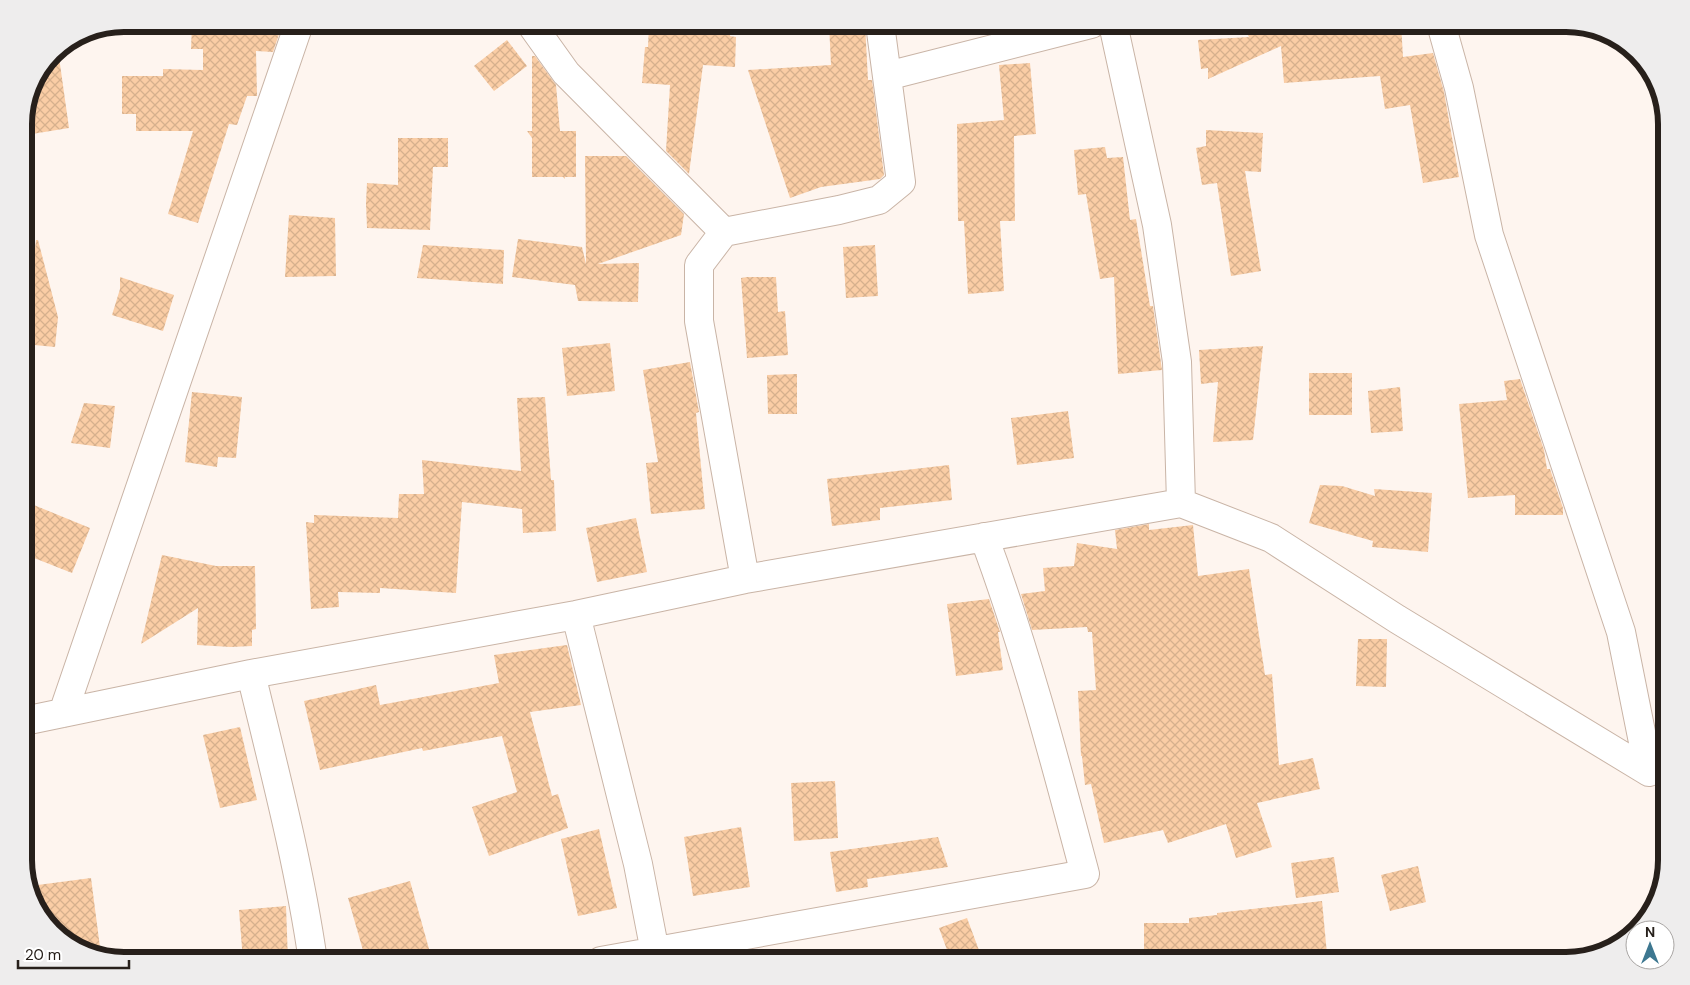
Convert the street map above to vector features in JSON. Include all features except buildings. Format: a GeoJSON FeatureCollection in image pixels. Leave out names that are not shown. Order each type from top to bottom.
{"type":"FeatureCollection","features":[{"type":"Feature","properties":{"kind":"street"},"geometry":{"type":"LineString","coordinates":[[63,713],[297,32]]}},
{"type":"Feature","properties":{"kind":"street"},"geometry":{"type":"LineString","coordinates":[[537,32],[566,73],[724,232]]}},
{"type":"Feature","properties":{"kind":"street"},"geometry":{"type":"LineString","coordinates":[[745,578],[699,321],[699,265],[724,232],[839,210],[879,200],[901,182],[881,32]]}},
{"type":"Feature","properties":{"kind":"street"},"geometry":{"type":"LineString","coordinates":[[888,76],[1060,32]]}},
{"type":"Feature","properties":{"kind":"street"},"geometry":{"type":"LineString","coordinates":[[1115,32],[1157,225],[1177,362],[1181,503]]}},
{"type":"Feature","properties":{"kind":"street"},"geometry":{"type":"LineString","coordinates":[[33,719],[251,674],[576,615],[745,578],[1181,503],[1271,538],[1397,619],[1649,772],[1621,632],[1489,235],[1459,88],[1443,32]]}},
{"type":"Feature","properties":{"kind":"street"},"geometry":{"type":"LineString","coordinates":[[576,615],[638,864],[655,952],[1085,874],[1052,750],[1014,621],[984,538]]}},
{"type":"Feature","properties":{"kind":"street"},"geometry":{"type":"LineString","coordinates":[[251,674],[289,830],[312,952]]}}]}
